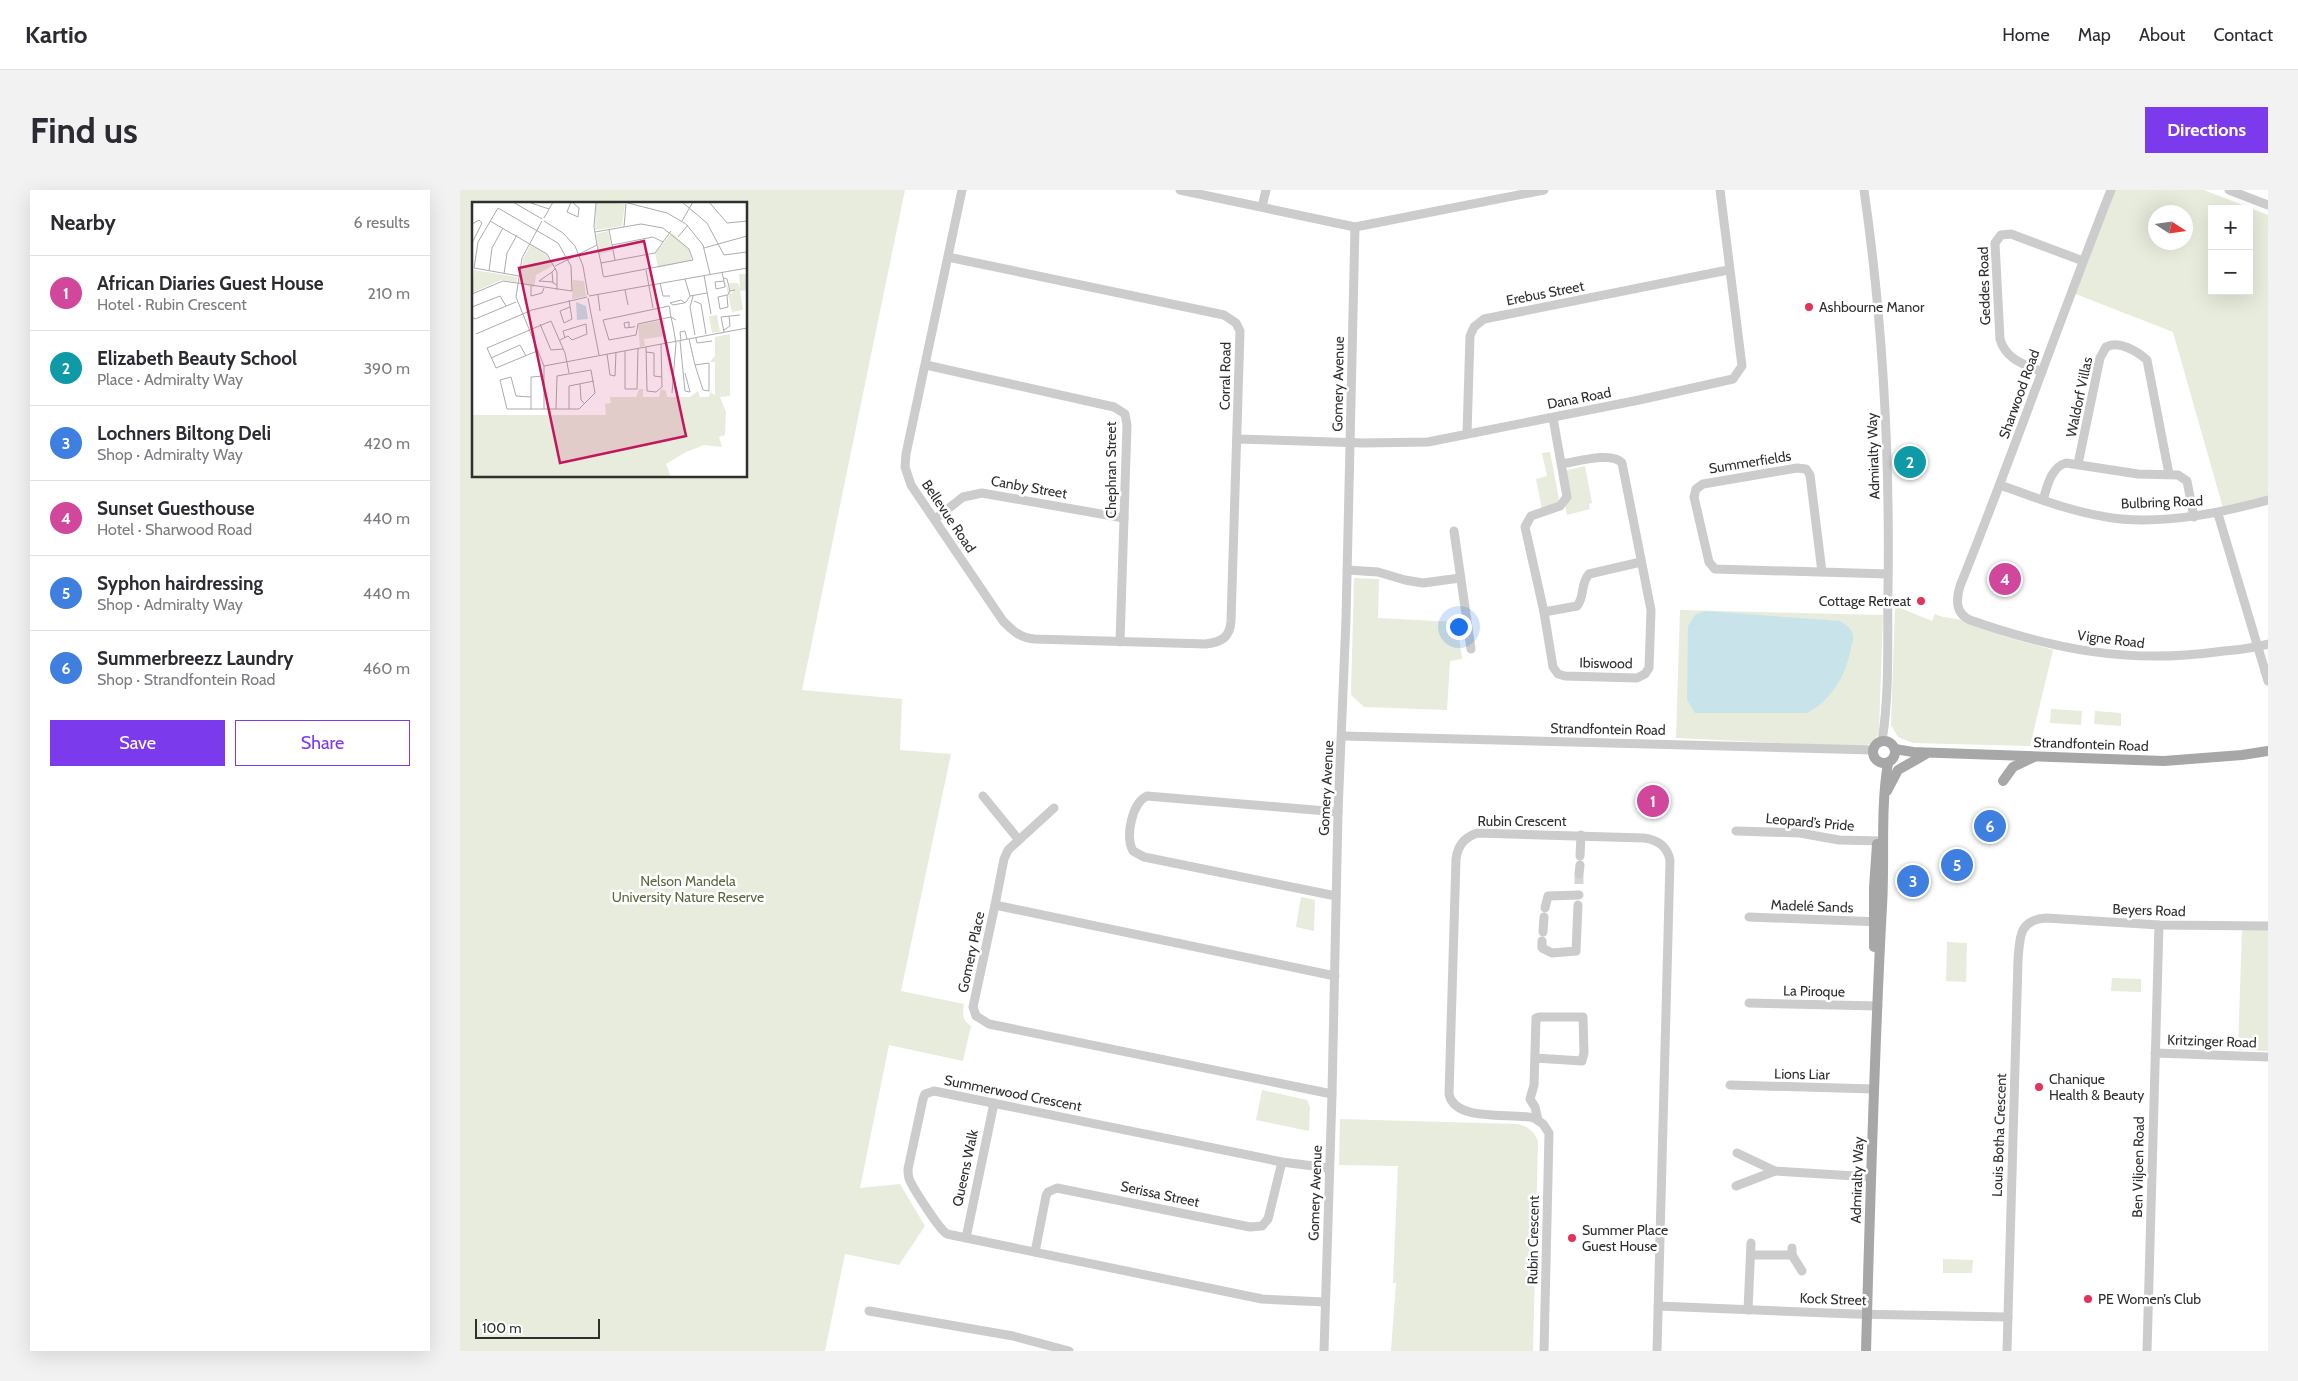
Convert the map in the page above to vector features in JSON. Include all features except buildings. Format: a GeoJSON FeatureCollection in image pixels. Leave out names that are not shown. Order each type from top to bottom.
{"type":"FeatureCollection","features":[{"type":"Feature","properties":{"kind":"main road"},"geometry":{"type":"LineString","coordinates":[[1885,741],[1890,758],[1875,759],[1873,750],[1876,744],[1885,741]]}},
{"type":"Feature","properties":{"kind":"main road","name":"Strandfontein Road"},"geometry":{"type":"LineString","coordinates":[[1890,758],[1913,752],[2164,761],[2242,755],[2268,750]]}},
{"type":"Feature","properties":{"kind":"main road"},"geometry":{"type":"LineString","coordinates":[[1883,805],[1892,779],[1898,770],[1929,753]]}},
{"type":"Feature","properties":{"kind":"main road"},"geometry":{"type":"LineString","coordinates":[[2003,782],[2013,768],[2040,756]]}},
{"type":"Feature","properties":{"kind":"main road","name":"Admiralty Way"},"geometry":{"type":"LineString","coordinates":[[1866,1351],[1880,841],[1890,758]]}},
{"type":"Feature","properties":{"kind":"main road","name":"Admiralty Way"},"geometry":{"type":"LineString","coordinates":[[1880,841],[1890,758]]}},
{"type":"Feature","properties":{"kind":"street","name":"Bellevue Road"},"geometry":{"type":"LineString","coordinates":[[962,190],[906,454],[905,467],[911,485],[1003,621],[1014,632],[1026,638],[1206,644],[1220,642],[1227,636]]}},
{"type":"Feature","properties":{"kind":"street"},"geometry":{"type":"LineString","coordinates":[[1180,190],[1355,227],[1496,194],[1544,190]]}},
{"type":"Feature","properties":{"kind":"street"},"geometry":{"type":"LineString","coordinates":[[1262,207],[1266,190]]}},
{"type":"Feature","properties":{"kind":"street","name":"Dana Road"},"geometry":{"type":"LineString","coordinates":[[1237,439],[1428,442],[1553,418],[1733,379],[1742,366],[1728,270],[1720,190]]}},
{"type":"Feature","properties":{"kind":"street","name":"Admiralty Way"},"geometry":{"type":"LineString","coordinates":[[1864,190],[1885,394],[1889,497],[1885,741]]}},
{"type":"Feature","properties":{"kind":"street","name":"Sharwood Road"},"geometry":{"type":"LineString","coordinates":[[1958,608],[1956,602],[1960,586],[2111,190]]}},
{"type":"Feature","properties":{"kind":"street"},"geometry":{"type":"LineString","coordinates":[[2229,190],[2268,206]]}},
{"type":"Feature","properties":{"kind":"street","name":"Gomery Avenue"},"geometry":{"type":"LineString","coordinates":[[1324,1351],[1338,812],[1343,736],[1355,227]]}},
{"type":"Feature","properties":{"kind":"street","name":"Geddes Road"},"geometry":{"type":"LineString","coordinates":[[2042,372],[2013,359],[2003,349],[2000,340],[1995,243],[2001,235],[2011,234],[2083,261]]}},
{"type":"Feature","properties":{"kind":"street","name":"Corral Road"},"geometry":{"type":"LineString","coordinates":[[948,257],[1228,317],[1236,323],[1240,331],[1237,439],[1231,621],[1227,636]]}},
{"type":"Feature","properties":{"kind":"street","name":"Erebus Street"},"geometry":{"type":"LineString","coordinates":[[1467,434],[1470,336],[1474,327],[1484,319],[1728,270]]}},
{"type":"Feature","properties":{"kind":"street","name":"Waldorf Villas"},"geometry":{"type":"LineString","coordinates":[[2078,464],[2100,358],[2106,347],[2118,345],[2139,354],[2147,360],[2169,474]]}},
{"type":"Feature","properties":{"kind":"street","name":"Chephran Street"},"geometry":{"type":"LineString","coordinates":[[926,366],[1121,410],[1125,414],[1127,425],[1120,642]]}},
{"type":"Feature","properties":{"kind":"street","name":"Ibiswood"},"geometry":{"type":"LineString","coordinates":[[1553,418],[1567,492],[1566,500],[1560,506],[1531,516],[1525,527],[1554,667],[1558,674],[1643,676],[1650,662],[1651,620],[1620,460],[1605,457],[1562,464]]}},
{"type":"Feature","properties":{"kind":"street"},"geometry":{"type":"LineString","coordinates":[[2043,500],[2047,486],[2057,467],[2066,463],[2138,474],[2178,475],[2187,481],[2194,517]]}},
{"type":"Feature","properties":{"kind":"street","name":"Summerfields"},"geometry":{"type":"LineString","coordinates":[[1822,572],[1810,475],[1806,469],[1798,468],[1703,484],[1696,489],[1694,497],[1711,566],[1721,570],[1888,574]]}},
{"type":"Feature","properties":{"kind":"street","name":"Bulbring Road"},"geometry":{"type":"LineString","coordinates":[[2000,485],[2043,500],[2091,513],[2123,519],[2194,517],[2218,514],[2268,500]]}},
{"type":"Feature","properties":{"kind":"street","name":"Canby Street"},"geometry":{"type":"LineString","coordinates":[[935,519],[963,497],[982,493],[1124,518]]}},
{"type":"Feature","properties":{"kind":"street"},"geometry":{"type":"LineString","coordinates":[[2218,514],[2268,681]]}},
{"type":"Feature","properties":{"kind":"street"},"geometry":{"type":"LineString","coordinates":[[1454,531],[1471,649]]}},
{"type":"Feature","properties":{"kind":"street"},"geometry":{"type":"LineString","coordinates":[[1544,612],[1577,606],[1582,596],[1585,579],[1589,574],[1641,562]]}},
{"type":"Feature","properties":{"kind":"street"},"geometry":{"type":"LineString","coordinates":[[1347,570],[1378,572],[1423,583],[1460,578]]}},
{"type":"Feature","properties":{"kind":"street","name":"Vigne Road"},"geometry":{"type":"LineString","coordinates":[[1958,608],[1970,620],[2023,637],[2083,651],[2127,657],[2189,656],[2268,644]]}},
{"type":"Feature","properties":{"kind":"street","name":"Strandfontein Road"},"geometry":{"type":"LineString","coordinates":[[1343,736],[1873,750]]}},
{"type":"Feature","properties":{"kind":"street"},"geometry":{"type":"LineString","coordinates":[[984,796],[1018,839]]}},
{"type":"Feature","properties":{"kind":"street"},"geometry":{"type":"LineString","coordinates":[[1336,896],[1144,857],[1133,851],[1130,836],[1136,807],[1140,799],[1147,796],[1338,812]]}},
{"type":"Feature","properties":{"kind":"street"},"geometry":{"type":"LineString","coordinates":[[995,905],[1004,859],[1018,839],[1054,808]]}},
{"type":"Feature","properties":{"kind":"street","name":"Leopard’s Pride"},"geometry":{"type":"LineString","coordinates":[[1736,831],[1800,833],[1839,840],[1880,841]]}},
{"type":"Feature","properties":{"kind":"street","name":"Rubin Crescent"},"geometry":{"type":"LineString","coordinates":[[1544,1351],[1550,1141],[1546,1128],[1538,1120],[1521,1116],[1468,1112],[1459,1108],[1450,1097],[1456,859],[1462,843],[1467,837],[1477,833],[1581,835],[1652,839],[1664,846],[1670,860],[1657,1351]]}},
{"type":"Feature","properties":{"kind":"street"},"geometry":{"type":"LineString","coordinates":[[1580,865],[1581,835]]}},
{"type":"Feature","properties":{"kind":"street"},"geometry":{"type":"LineString","coordinates":[[1578,905],[1576,951],[1547,952],[1542,948],[1542,936],[1548,896],[1579,895],[1579,884]]}},
{"type":"Feature","properties":{"kind":"street","name":"Gomery Place"},"geometry":{"type":"LineString","coordinates":[[1332,1094],[982,1021],[974,1014],[973,1007],[995,905],[1335,976]]}},
{"type":"Feature","properties":{"kind":"street","name":"Madelé Sands"},"geometry":{"type":"LineString","coordinates":[[1750,917],[1877,922]]}},
{"type":"Feature","properties":{"kind":"street","name":"Beyers Road"},"geometry":{"type":"LineString","coordinates":[[2029,922],[2046,918],[2159,925],[2268,926]]}},
{"type":"Feature","properties":{"kind":"street","name":"Louis Botha Crescent"},"geometry":{"type":"LineString","coordinates":[[2007,1351],[2018,960],[2021,934],[2029,922]]}},
{"type":"Feature","properties":{"kind":"street","name":"Ben Viljoen Road"},"geometry":{"type":"LineString","coordinates":[[2147,1351],[2159,925]]}},
{"type":"Feature","properties":{"kind":"street","name":"La Piroque"},"geometry":{"type":"LineString","coordinates":[[1749,1003],[1876,1007]]}},
{"type":"Feature","properties":{"kind":"street"},"geometry":{"type":"LineString","coordinates":[[1535,1058],[1582,1061],[1584,1053],[1583,1018],[1536,1018],[1534,1085],[1530,1099],[1536,1110],[1538,1120]]}},
{"type":"Feature","properties":{"kind":"street","name":"Kritzinger Road"},"geometry":{"type":"LineString","coordinates":[[2155,1053],[2268,1057]]}},
{"type":"Feature","properties":{"kind":"street","name":"Lions Liar"},"geometry":{"type":"LineString","coordinates":[[1730,1086],[1874,1089]]}},
{"type":"Feature","properties":{"kind":"street","name":"Summerwood Crescent"},"geometry":{"type":"LineString","coordinates":[[1325,1302],[1262,1299],[947,1234],[940,1229],[909,1180],[908,1169],[926,1094],[934,1091],[1282,1162],[1329,1168]]}},
{"type":"Feature","properties":{"kind":"street","name":"Queens Walk"},"geometry":{"type":"LineString","coordinates":[[966,1238],[994,1103]]}},
{"type":"Feature","properties":{"kind":"street"},"geometry":{"type":"LineString","coordinates":[[1737,1154],[1775,1171],[1871,1177]]}},
{"type":"Feature","properties":{"kind":"street","name":"Serissa Street"},"geometry":{"type":"LineString","coordinates":[[1035,1252],[1046,1196],[1048,1192],[1057,1188],[1250,1227],[1262,1226],[1268,1219],[1282,1162]]}},
{"type":"Feature","properties":{"kind":"street"},"geometry":{"type":"LineString","coordinates":[[1736,1186],[1775,1171]]}},
{"type":"Feature","properties":{"kind":"street"},"geometry":{"type":"LineString","coordinates":[[1748,1310],[1751,1243]]}},
{"type":"Feature","properties":{"kind":"street"},"geometry":{"type":"LineString","coordinates":[[1751,1255],[1792,1251],[1802,1271]]}},
{"type":"Feature","properties":{"kind":"street","name":"Kock Street"},"geometry":{"type":"LineString","coordinates":[[1658,1306],[2008,1317]]}},
{"type":"Feature","properties":{"kind":"street"},"geometry":{"type":"LineString","coordinates":[[869,1311],[1013,1336],[1069,1351]]}},
{"type":"Feature","properties":{"kind":"green space","name":"Nelson Mandela University Nature Reserve"},"geometry":{"type":"Polygon","coordinates":[[[460,190],[905,190],[802,690],[902,699],[900,750],[951,754],[901,991],[964,1004],[963,1016],[971,1026],[963,1061],[889,1045],[860,1188],[900,1184],[925,1226],[899,1265],[845,1254],[825,1351],[460,1351],[460,190]]]}},
{"type":"Feature","properties":{"kind":"green space"},"geometry":{"type":"Polygon","coordinates":[[[2113,190],[2204,190],[2242,205],[2208,205],[2208,295],[2253,295],[2253,209],[2268,215],[2268,496],[2223,508],[2173,332],[2073,293],[2113,190]]]}},
{"type":"Feature","properties":{"kind":"green space"},"geometry":{"type":"Polygon","coordinates":[[[1550,452],[1559,499],[1558,503],[1542,509],[1536,479],[1547,476],[1542,453],[1550,452]]]}},
{"type":"Feature","properties":{"kind":"green space"},"geometry":{"type":"Polygon","coordinates":[[[1585,466],[1592,503],[1589,504],[1590,509],[1567,515],[1564,471],[1585,466]]]}},
{"type":"Feature","properties":{"kind":"green space"},"geometry":{"type":"Polygon","coordinates":[[[1354,578],[1379,579],[1378,618],[1457,622],[1462,659],[1450,661],[1447,710],[1364,707],[1351,695],[1354,578]]]}},
{"type":"Feature","properties":{"kind":"green space"},"geometry":{"type":"Polygon","coordinates":[[[1895,606],[1932,621],[1935,614],[1963,620],[2003,636],[2053,650],[2030,746],[1913,743],[1898,737],[1891,725],[1895,606]]]}},
{"type":"Feature","properties":{"kind":"green space"},"geometry":{"type":"Polygon","coordinates":[[[1680,610],[1883,615],[1879,730],[1875,739],[1862,747],[1676,738],[1680,610]]]}},
{"type":"Feature","properties":{"kind":"green space"},"geometry":{"type":"Polygon","coordinates":[[[2051,709],[2082,711],[2081,725],[2050,723],[2051,709]]]}},
{"type":"Feature","properties":{"kind":"green space"},"geometry":{"type":"Polygon","coordinates":[[[2095,711],[2121,713],[2121,726],[2094,724],[2095,711]]]}},
{"type":"Feature","properties":{"kind":"green space"},"geometry":{"type":"Polygon","coordinates":[[[1301,897],[1315,900],[1314,931],[1296,927],[1301,897]]]}},
{"type":"Feature","properties":{"kind":"green space"},"geometry":{"type":"Polygon","coordinates":[[[2242,929],[2268,930],[2268,1051],[2238,1050],[2242,929]]]}},
{"type":"Feature","properties":{"kind":"green space"},"geometry":{"type":"Polygon","coordinates":[[[1947,942],[1967,943],[1966,982],[1946,981],[1947,942]]]}},
{"type":"Feature","properties":{"kind":"green space"},"geometry":{"type":"Polygon","coordinates":[[[2112,978],[2141,979],[2141,992],[2111,991],[2112,978]]]}},
{"type":"Feature","properties":{"kind":"green space"},"geometry":{"type":"Polygon","coordinates":[[[1262,1090],[1307,1100],[1310,1107],[1309,1131],[1256,1120],[1262,1090]]]}},
{"type":"Feature","properties":{"kind":"green space"},"geometry":{"type":"Polygon","coordinates":[[[1340,1119],[1516,1124],[1527,1127],[1532,1131],[1538,1141],[1533,1351],[1391,1351],[1396,1283],[1393,1283],[1398,1166],[1339,1165],[1340,1119]]]}},
{"type":"Feature","properties":{"kind":"green space"},"geometry":{"type":"Polygon","coordinates":[[[1943,1259],[1973,1260],[1972,1273],[1943,1273],[1943,1259]]]}},
{"type":"Feature","properties":{"kind":"water"},"geometry":{"type":"Polygon","coordinates":[[[1705,611],[1840,621],[1850,629],[1853,637],[1846,667],[1831,694],[1816,708],[1807,713],[1695,713],[1687,700],[1688,626],[1695,615],[1705,611]]]}},
{"type":"Feature","properties":{"kind":"tunnel"},"geometry":{"type":"LineString","coordinates":[[1579,874],[1579,884]]}},
{"type":"Feature","properties":{"kind":"place","name":"Ashbourne Manor"},"geometry":{"type":"Point","coordinates":[1809,307]}},
{"type":"Feature","properties":{"kind":"place","name":"Elizabeth Beauty School"},"geometry":{"type":"Point","coordinates":[1910,462]}},
{"type":"Feature","properties":{"kind":"place","name":"Sunset Guesthouse"},"geometry":{"type":"Point","coordinates":[2005,579]}},
{"type":"Feature","properties":{"kind":"place","name":"Cottage Retreat"},"geometry":{"type":"Point","coordinates":[1921,601]}},
{"type":"Feature","properties":{"kind":"place","name":"African Diaries Guest House"},"geometry":{"type":"Point","coordinates":[1653,801]}},
{"type":"Feature","properties":{"kind":"place","name":"Summerbreezz Laundry"},"geometry":{"type":"Point","coordinates":[1990,826]}},
{"type":"Feature","properties":{"kind":"place","name":"Syphon hairdressing"},"geometry":{"type":"Point","coordinates":[1957,865]}},
{"type":"Feature","properties":{"kind":"place","name":"Lochners Biltong Deli"},"geometry":{"type":"Point","coordinates":[1913,881]}},
{"type":"Feature","properties":{"kind":"place","name":"Chanique Health & Beauty"},"geometry":{"type":"Point","coordinates":[2039,1087]}},
{"type":"Feature","properties":{"kind":"place","name":"Summer Place Guest House"},"geometry":{"type":"Point","coordinates":[1572,1238]}},
{"type":"Feature","properties":{"kind":"place","name":"PE Women’s Club"},"geometry":{"type":"Point","coordinates":[2088,1299]}}]}
